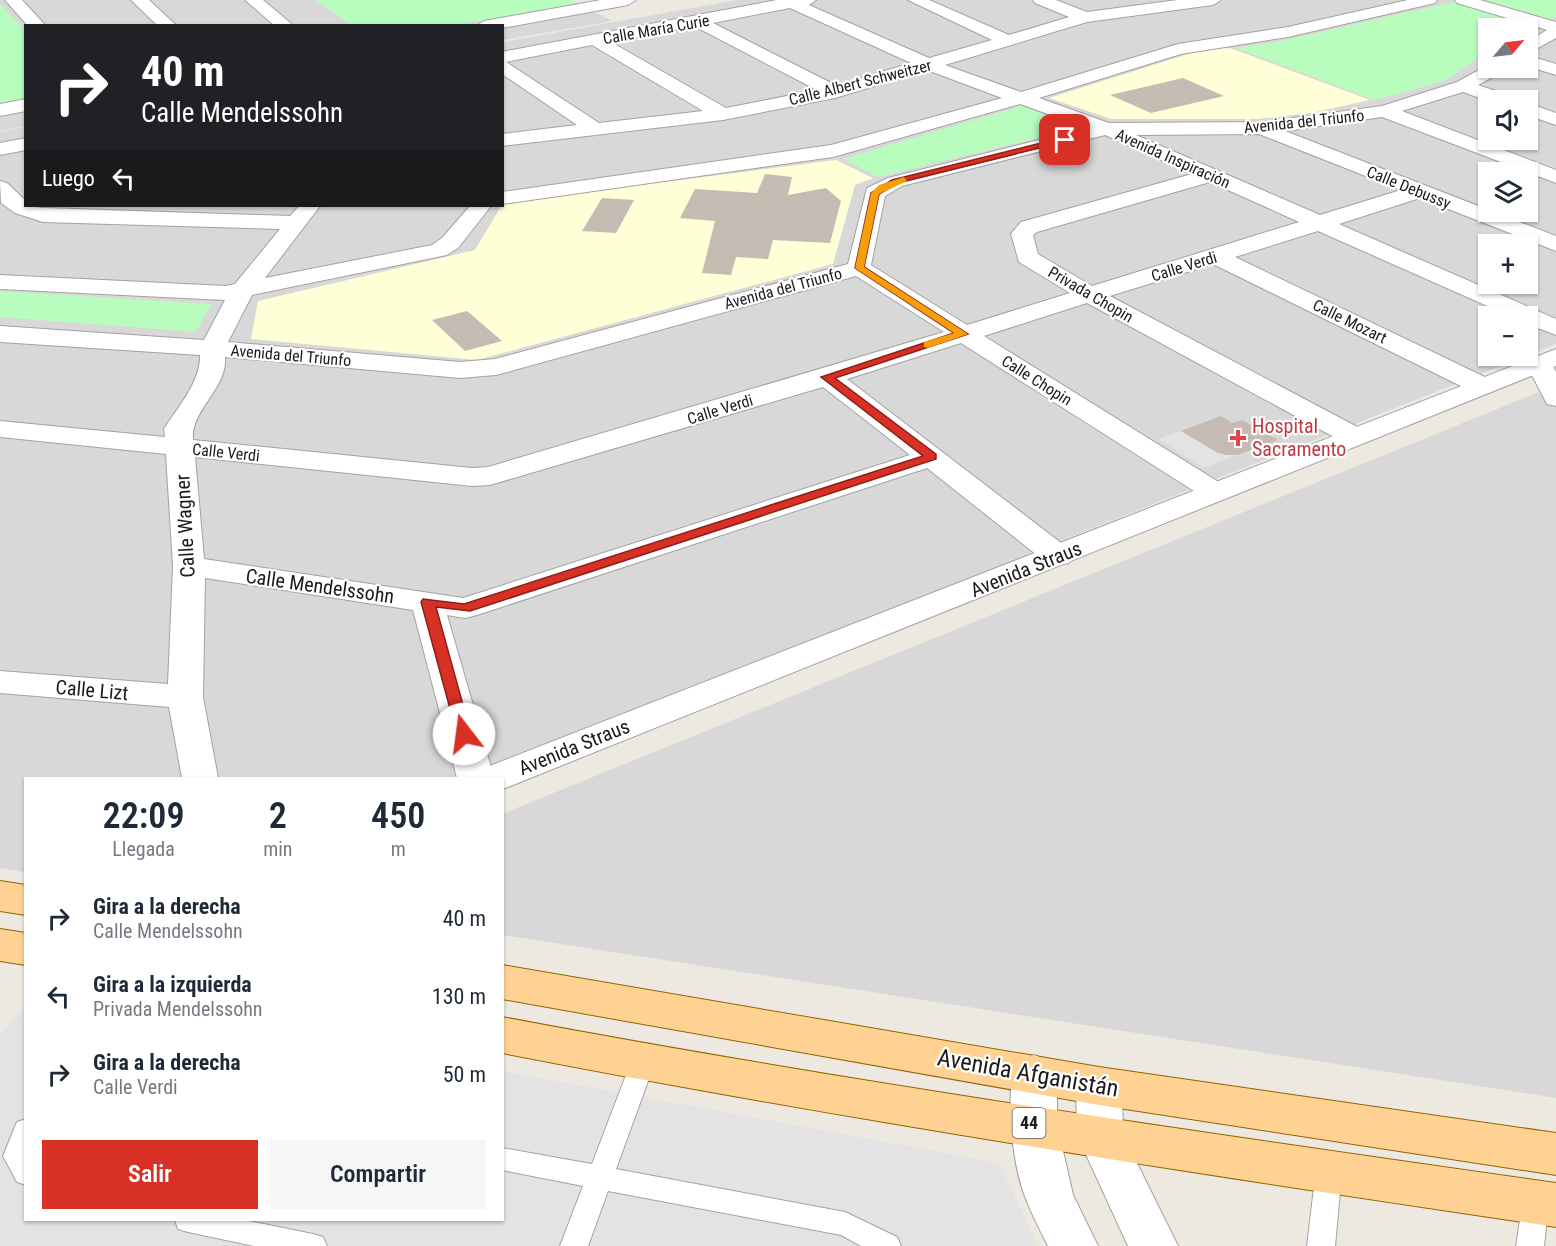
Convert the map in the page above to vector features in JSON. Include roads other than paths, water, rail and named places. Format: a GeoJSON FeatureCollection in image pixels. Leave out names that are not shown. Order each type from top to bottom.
{"type":"FeatureCollection","features":[{"type":"Feature","properties":{"kind":"main road"},"geometry":{"type":"LineString","coordinates":[[0,896],[24,900]]}},
{"type":"Feature","properties":{"kind":"main road"},"geometry":{"type":"LineString","coordinates":[[0,945],[24,949]]}},
{"type":"Feature","properties":{"kind":"main road","name":"Avenida Afganistán"},"geometry":{"type":"LineString","coordinates":[[504,982],[1099,1086],[1556,1154]]}},
{"type":"Feature","properties":{"kind":"main road","name":"44"},"geometry":{"type":"LineString","coordinates":[[504,1035],[643,1062],[1329,1171],[1546,1203]]}},
{"type":"Feature","properties":{"kind":"street"},"geometry":{"type":"LineString","coordinates":[[13,0],[36,24]]}},
{"type":"Feature","properties":{"kind":"street"},"geometry":{"type":"LineString","coordinates":[[139,0],[167,24]]}},
{"type":"Feature","properties":{"kind":"street"},"geometry":{"type":"LineString","coordinates":[[253,0],[283,24]]}},
{"type":"Feature","properties":{"kind":"street"},"geometry":{"type":"LineString","coordinates":[[493,24],[590,3],[628,0]]}},
{"type":"Feature","properties":{"kind":"street"},"geometry":{"type":"LineString","coordinates":[[916,0],[1009,41]]}},
{"type":"Feature","properties":{"kind":"street"},"geometry":{"type":"LineString","coordinates":[[1041,0],[1085,17]]}},
{"type":"Feature","properties":{"kind":"street","name":"Calle Albert Schweitzer"},"geometry":{"type":"LineString","coordinates":[[504,140],[723,114],[835,92],[1085,17],[1173,3],[1213,0]]}},
{"type":"Feature","properties":{"kind":"street"},"geometry":{"type":"LineString","coordinates":[[504,198],[814,154],[1021,98],[1178,49],[1288,32],[1429,0]]}},
{"type":"Feature","properties":{"kind":"street"},"geometry":{"type":"LineString","coordinates":[[1463,0],[1556,29]]}},
{"type":"Feature","properties":{"kind":"street","name":"Avenida Inspiración"},"geometry":{"type":"LineString","coordinates":[[796,1],[929,65],[1107,129],[1556,328]]}},
{"type":"Feature","properties":{"kind":"street","name":"Calle María Curie"},"geometry":{"type":"LineString","coordinates":[[504,57],[796,1]]}},
{"type":"Feature","properties":{"kind":"street"},"geometry":{"type":"LineString","coordinates":[[698,21],[835,92]]}},
{"type":"Feature","properties":{"kind":"street"},"geometry":{"type":"LineString","coordinates":[[1538,41],[1556,29]]}},
{"type":"Feature","properties":{"kind":"street"},"geometry":{"type":"LineString","coordinates":[[595,40],[723,114]]}},
{"type":"Feature","properties":{"kind":"street"},"geometry":{"type":"LineString","coordinates":[[1538,64],[1556,70]]}},
{"type":"Feature","properties":{"kind":"street"},"geometry":{"type":"LineString","coordinates":[[504,67],[597,130]]}},
{"type":"Feature","properties":{"kind":"street","name":"Avenida del Triunfo"},"geometry":{"type":"LineString","coordinates":[[0,334],[212,348],[476,370],[496,367],[859,268],[875,193],[882,187],[1107,129],[1262,128],[1384,111],[1463,86],[1478,78]]}},
{"type":"Feature","properties":{"kind":"street"},"geometry":{"type":"LineString","coordinates":[[1463,86],[1478,91]]}},
{"type":"Feature","properties":{"kind":"street"},"geometry":{"type":"LineString","coordinates":[[0,110],[24,105]]}},
{"type":"Feature","properties":{"kind":"street"},"geometry":{"type":"LineString","coordinates":[[1384,111],[1556,177]]}},
{"type":"Feature","properties":{"kind":"street"},"geometry":{"type":"LineString","coordinates":[[1538,113],[1556,119]]}},
{"type":"Feature","properties":{"kind":"street","name":"Calle Debussy"},"geometry":{"type":"LineString","coordinates":[[1262,128],[1418,192],[1552,239]]}},
{"type":"Feature","properties":{"kind":"street"},"geometry":{"type":"LineString","coordinates":[[0,149],[24,144]]}},
{"type":"Feature","properties":{"kind":"street","name":"Privada Chopin"},"geometry":{"type":"LineString","coordinates":[[1212,175],[1024,230],[1022,234],[1027,257],[1089,295],[1353,436]]}},
{"type":"Feature","properties":{"kind":"street"},"geometry":{"type":"LineString","coordinates":[[0,186],[8,200],[20,209],[43,214],[303,214]]}},
{"type":"Feature","properties":{"kind":"street","name":"Calle Verdi"},"geometry":{"type":"LineString","coordinates":[[0,429],[472,477],[490,476],[827,377],[1217,257],[1316,223],[1418,192]]}},
{"type":"Feature","properties":{"kind":"street"},"geometry":{"type":"LineString","coordinates":[[0,282],[226,293],[440,250],[450,243],[480,207]]}},
{"type":"Feature","properties":{"kind":"street","name":"Calle Wagner"},"geometry":{"type":"LineString","coordinates":[[200,777],[185,697],[189,566],[178,429],[206,383],[213,365],[212,348],[243,290],[303,214]]}},
{"type":"Feature","properties":{"kind":"street","name":"Calle Mozart"},"geometry":{"type":"LineString","coordinates":[[1217,257],[1482,386]]}},
{"type":"Feature","properties":{"kind":"street","name":"Calle Chopin"},"geometry":{"type":"LineString","coordinates":[[859,268],[1215,492]]}},
{"type":"Feature","properties":{"kind":"street"},"geometry":{"type":"LineString","coordinates":[[1547,360],[1556,398]]}},
{"type":"Feature","properties":{"kind":"street","name":"Avenida Straus"},"geometry":{"type":"LineString","coordinates":[[498,777],[1547,360]]}},
{"type":"Feature","properties":{"kind":"street"},"geometry":{"type":"LineString","coordinates":[[827,377],[1058,556]]}},
{"type":"Feature","properties":{"kind":"street","name":"Calle Mendelssohn"},"geometry":{"type":"LineString","coordinates":[[189,566],[465,608],[932,457]]}},
{"type":"Feature","properties":{"kind":"street"},"geometry":{"type":"LineString","coordinates":[[427,602],[476,777]]}},
{"type":"Feature","properties":{"kind":"street","name":"Calle Lizt"},"geometry":{"type":"LineString","coordinates":[[0,682],[185,697]]}},
{"type":"Feature","properties":{"kind":"street"},"geometry":{"type":"LineString","coordinates":[[1034,1074],[1034,1124],[1049,1197],[1073,1246]]}},
{"type":"Feature","properties":{"kind":"street"},"geometry":{"type":"LineString","coordinates":[[1099,1086],[1100,1135],[1153,1246]]}},
{"type":"Feature","properties":{"kind":"lane"},"geometry":{"type":"LineString","coordinates":[[574,1246],[643,1062]]}},
{"type":"Feature","properties":{"kind":"lane"},"geometry":{"type":"LineString","coordinates":[[24,1136],[16,1156],[24,1170]]}},
{"type":"Feature","properties":{"kind":"lane"},"geometry":{"type":"LineString","coordinates":[[504,1159],[845,1224],[887,1246]]}},
{"type":"Feature","properties":{"kind":"lane"},"geometry":{"type":"LineString","coordinates":[[1321,1246],[1329,1171]]}},
{"type":"Feature","properties":{"kind":"lane"},"geometry":{"type":"LineString","coordinates":[[1530,1246],[1546,1203]]}},
{"type":"Feature","properties":{"kind":"lane"},"geometry":{"type":"LineString","coordinates":[[193,1221],[313,1246]]}},
{"type":"Feature","properties":{"kind":"place","name":"Hospital Sacramento"},"geometry":{"type":"Point","coordinates":[1238,438]}}]}
